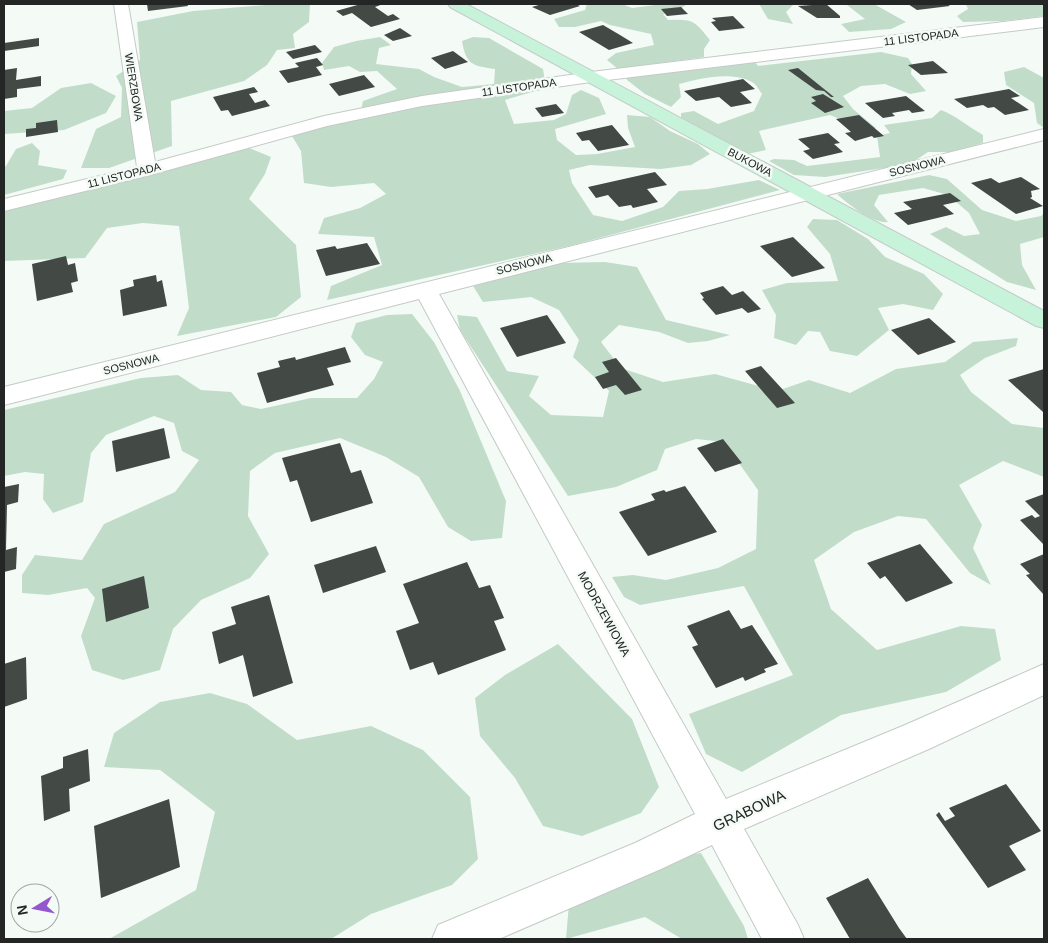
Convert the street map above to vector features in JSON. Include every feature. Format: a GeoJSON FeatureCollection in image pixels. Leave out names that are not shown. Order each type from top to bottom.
{"type":"FeatureCollection","features":[{"type":"Feature","properties":{"kind":"street","name":"WIERZBOWA"},"geometry":{"type":"LineString","coordinates":[[121,4],[147,170]]}},
{"type":"Feature","properties":{"kind":"street","name":"BUKOWA"},"geometry":{"type":"LineString","coordinates":[[455,4],[1044,321]]}},
{"type":"Feature","properties":{"kind":"street","name":"11 LISTOPADA"},"geometry":{"type":"LineString","coordinates":[[4,205],[147,170],[341,117],[422,101],[591,76],[1044,22]]}},
{"type":"Feature","properties":{"kind":"street","name":"SOSNOWA"},"geometry":{"type":"LineString","coordinates":[[4,396],[1044,135]]}},
{"type":"Feature","properties":{"kind":"street","name":"MODRZEWIOWA"},"geometry":{"type":"LineString","coordinates":[[425,289],[784,939]]}},
{"type":"Feature","properties":{"kind":"street","name":"GRABOWA"},"geometry":{"type":"LineString","coordinates":[[452,939],[720,823],[748,808],[917,737],[1044,679]]}},
{"type":"Feature","properties":{"kind":"green space"},"geometry":{"type":"Polygon","coordinates":[[[279,4],[310,4],[309,22],[293,34],[295,48],[277,50],[267,65],[244,81],[171,101],[172,146],[109,168],[81,168],[96,129],[121,117],[122,88],[116,76],[140,60],[137,22],[193,11],[279,4]]]}},
{"type":"Feature","properties":{"kind":"green space"},"geometry":{"type":"Polygon","coordinates":[[[587,4],[622,4],[632,8],[663,4],[687,4],[680,9],[663,14],[668,20],[692,22],[700,28],[710,40],[704,49],[704,57],[618,69],[607,60],[616,53],[654,45],[651,34],[610,25],[601,21],[575,27],[559,27],[554,19],[585,10],[587,4]]]}},
{"type":"Feature","properties":{"kind":"green space"},"geometry":{"type":"Polygon","coordinates":[[[759,4],[813,4],[793,5],[786,12],[793,24],[768,19],[759,4]]]}},
{"type":"Feature","properties":{"kind":"green space"},"geometry":{"type":"Polygon","coordinates":[[[839,4],[874,4],[906,22],[891,29],[849,32],[841,24],[865,19],[847,5],[839,4]]]}},
{"type":"Feature","properties":{"kind":"green space"},"geometry":{"type":"Polygon","coordinates":[[[966,4],[1044,4],[1044,16],[1003,21],[963,22],[957,16],[968,9],[966,4]]]}},
{"type":"Feature","properties":{"kind":"green space"},"geometry":{"type":"Polygon","coordinates":[[[380,37],[391,45],[379,48],[376,64],[419,69],[434,77],[462,87],[494,84],[495,69],[481,67],[468,60],[462,41],[473,37],[489,38],[543,69],[546,88],[505,100],[514,124],[554,120],[566,114],[572,95],[581,90],[599,98],[606,114],[555,129],[557,140],[576,155],[597,154],[635,147],[628,128],[627,115],[650,117],[670,131],[698,144],[710,154],[691,165],[661,169],[590,165],[569,170],[572,183],[593,215],[622,221],[663,207],[679,191],[707,189],[759,180],[780,190],[569,246],[327,300],[331,286],[382,265],[374,237],[318,234],[324,218],[360,208],[386,194],[374,183],[331,187],[304,183],[301,151],[292,136],[302,130],[359,119],[363,101],[397,89],[377,71],[360,72],[349,66],[324,70],[322,63],[334,47],[380,37]]]}},
{"type":"Feature","properties":{"kind":"green space"},"geometry":{"type":"Polygon","coordinates":[[[748,52],[758,66],[881,52],[908,58],[912,64],[911,74],[926,91],[910,94],[885,84],[861,86],[843,96],[853,109],[876,128],[869,131],[830,115],[759,131],[766,150],[747,154],[681,118],[681,113],[694,111],[718,124],[754,111],[762,94],[753,83],[744,79],[725,76],[679,84],[681,97],[671,107],[645,94],[627,80],[626,77],[704,67],[726,55],[748,52]]]}},
{"type":"Feature","properties":{"kind":"green space"},"geometry":{"type":"Polygon","coordinates":[[[1024,67],[1044,78],[1044,128],[1037,123],[1034,103],[1006,85],[1004,72],[1024,67]]]}},
{"type":"Feature","properties":{"kind":"green space"},"geometry":{"type":"Polygon","coordinates":[[[91,83],[116,96],[106,113],[64,130],[4,134],[4,111],[32,108],[61,88],[91,83]]]}},
{"type":"Feature","properties":{"kind":"green space"},"geometry":{"type":"Polygon","coordinates":[[[941,110],[983,135],[983,143],[951,152],[928,152],[910,164],[825,177],[794,175],[769,161],[774,159],[794,160],[807,166],[880,157],[877,136],[890,133],[884,125],[932,118],[941,110]]]}},
{"type":"Feature","properties":{"kind":"green space"},"geometry":{"type":"Polygon","coordinates":[[[32,143],[40,151],[38,165],[67,170],[63,179],[4,195],[4,167],[16,149],[32,143]]]}},
{"type":"Feature","properties":{"kind":"green space"},"geometry":{"type":"Polygon","coordinates":[[[249,148],[271,157],[265,174],[249,199],[296,245],[301,297],[276,317],[177,336],[189,308],[179,226],[143,223],[107,228],[85,258],[4,261],[4,209],[249,148]]]}},
{"type":"Feature","properties":{"kind":"green space"},"geometry":{"type":"Polygon","coordinates":[[[929,175],[947,179],[982,210],[1016,221],[1041,216],[1044,213],[1044,237],[1020,244],[1022,265],[1036,290],[1007,282],[930,234],[946,227],[964,236],[980,234],[969,213],[948,195],[923,188],[879,195],[874,205],[888,222],[882,222],[868,217],[837,194],[929,175]]]}},
{"type":"Feature","properties":{"kind":"green space"},"geometry":{"type":"Polygon","coordinates":[[[813,219],[837,220],[868,239],[885,257],[924,274],[943,294],[933,310],[903,304],[878,308],[889,330],[857,356],[830,351],[820,332],[808,331],[796,345],[774,338],[776,315],[762,290],[787,283],[838,281],[830,254],[807,227],[813,219]]]}},
{"type":"Feature","properties":{"kind":"green space"},"geometry":{"type":"Polygon","coordinates":[[[605,262],[637,267],[666,320],[730,335],[708,341],[688,343],[659,332],[619,325],[601,342],[621,368],[663,382],[715,374],[777,391],[809,380],[850,393],[896,369],[945,362],[973,342],[1018,338],[1016,346],[985,358],[960,375],[971,392],[1012,424],[1044,428],[1044,477],[1003,461],[959,485],[982,525],[973,548],[991,585],[970,573],[926,519],[898,516],[854,532],[814,560],[831,609],[877,650],[961,626],[995,629],[1001,660],[946,692],[841,715],[742,772],[706,754],[689,714],[793,675],[744,586],[640,605],[624,597],[612,577],[633,575],[666,580],[718,568],[756,549],[758,490],[724,442],[696,439],[665,449],[657,470],[616,487],[568,496],[460,330],[457,315],[477,317],[507,371],[539,376],[529,396],[551,415],[603,417],[609,391],[573,357],[579,340],[559,310],[531,297],[483,302],[473,286],[556,263],[605,262]]]}},
{"type":"Feature","properties":{"kind":"green space"},"geometry":{"type":"Polygon","coordinates":[[[412,314],[434,342],[460,391],[506,501],[502,538],[471,541],[448,527],[419,477],[386,457],[340,438],[275,453],[250,471],[248,516],[269,554],[250,578],[201,600],[173,629],[160,670],[123,680],[92,670],[81,636],[95,598],[87,588],[48,595],[22,593],[22,575],[35,555],[82,560],[104,524],[175,492],[199,460],[182,451],[174,423],[154,416],[106,435],[91,453],[83,502],[53,513],[43,499],[44,474],[25,472],[4,476],[4,410],[141,378],[178,375],[201,390],[231,392],[242,405],[261,409],[311,398],[357,398],[374,379],[383,362],[365,355],[351,337],[356,323],[387,315],[412,314]]]}},
{"type":"Feature","properties":{"kind":"green space"},"geometry":{"type":"Polygon","coordinates":[[[558,644],[632,719],[659,787],[641,813],[582,836],[543,826],[515,778],[480,736],[475,698],[505,675],[558,644]]]}},
{"type":"Feature","properties":{"kind":"green space"},"geometry":{"type":"Polygon","coordinates":[[[210,693],[247,704],[297,740],[371,726],[423,750],[470,797],[478,859],[452,885],[371,914],[331,939],[109,939],[196,890],[215,812],[160,770],[104,767],[114,733],[160,702],[210,693]]]}},
{"type":"Feature","properties":{"kind":"green space"},"geometry":{"type":"Polygon","coordinates":[[[701,853],[744,926],[748,939],[682,939],[645,917],[566,939],[570,891],[676,857],[701,853]]]}},
{"type":"Feature","properties":{"kind":"building"},"geometry":{"type":"Polygon","coordinates":[[[147,4],[187,4],[188,6],[148,11],[147,4]]]}},
{"type":"Feature","properties":{"kind":"building"},"geometry":{"type":"Polygon","coordinates":[[[361,4],[383,4],[375,7],[388,16],[393,14],[400,19],[371,27],[352,13],[343,16],[336,11],[361,4]]]}},
{"type":"Feature","properties":{"kind":"building"},"geometry":{"type":"Polygon","coordinates":[[[542,4],[576,4],[580,6],[550,15],[532,7],[542,4]]]}},
{"type":"Feature","properties":{"kind":"building"},"geometry":{"type":"Polygon","coordinates":[[[826,4],[840,18],[817,18],[798,6],[826,4]]]}},
{"type":"Feature","properties":{"kind":"building"},"geometry":{"type":"Polygon","coordinates":[[[908,4],[947,4],[950,6],[917,10],[908,4]]]}},
{"type":"Feature","properties":{"kind":"building"},"geometry":{"type":"Polygon","coordinates":[[[681,7],[688,14],[667,16],[661,9],[681,7]]]}},
{"type":"Feature","properties":{"kind":"building"},"geometry":{"type":"Polygon","coordinates":[[[733,16],[745,28],[719,31],[711,22],[716,21],[712,18],[733,16]]]}},
{"type":"Feature","properties":{"kind":"building"},"geometry":{"type":"Polygon","coordinates":[[[603,25],[633,43],[609,50],[579,32],[603,25]]]}},
{"type":"Feature","properties":{"kind":"building"},"geometry":{"type":"Polygon","coordinates":[[[400,28],[412,36],[393,41],[384,35],[400,28]]]}},
{"type":"Feature","properties":{"kind":"building"},"geometry":{"type":"Polygon","coordinates":[[[39,38],[39,46],[4,51],[4,43],[39,38]]]}},
{"type":"Feature","properties":{"kind":"building"},"geometry":{"type":"Polygon","coordinates":[[[315,45],[322,52],[293,59],[286,52],[315,45]]]}},
{"type":"Feature","properties":{"kind":"building"},"geometry":{"type":"Polygon","coordinates":[[[453,51],[468,62],[445,69],[431,58],[453,51]]]}},
{"type":"Feature","properties":{"kind":"building"},"geometry":{"type":"Polygon","coordinates":[[[317,58],[323,65],[316,67],[322,75],[288,83],[279,71],[299,67],[295,63],[317,58]]]}},
{"type":"Feature","properties":{"kind":"building"},"geometry":{"type":"Polygon","coordinates":[[[933,61],[948,73],[921,75],[908,65],[933,61]]]}},
{"type":"Feature","properties":{"kind":"building"},"geometry":{"type":"Polygon","coordinates":[[[17,68],[16,80],[41,76],[41,86],[17,89],[17,97],[4,99],[4,70],[17,68]]]}},
{"type":"Feature","properties":{"kind":"building"},"geometry":{"type":"Polygon","coordinates":[[[798,68],[834,97],[831,97],[824,91],[816,90],[788,70],[798,68]]]}},
{"type":"Feature","properties":{"kind":"building"},"geometry":{"type":"Polygon","coordinates":[[[364,75],[375,87],[339,96],[329,84],[364,75]]]}},
{"type":"Feature","properties":{"kind":"building"},"geometry":{"type":"Polygon","coordinates":[[[743,79],[755,89],[740,92],[752,103],[731,107],[719,97],[696,101],[684,91],[743,79]]]}},
{"type":"Feature","properties":{"kind":"building"},"geometry":{"type":"Polygon","coordinates":[[[254,87],[258,92],[249,94],[255,103],[265,100],[270,106],[232,116],[228,110],[221,111],[213,97],[254,87]]]}},
{"type":"Feature","properties":{"kind":"building"},"geometry":{"type":"Polygon","coordinates":[[[1009,89],[1020,96],[1011,98],[1029,110],[1005,115],[994,107],[988,108],[983,105],[967,108],[954,99],[1009,89]]]}},
{"type":"Feature","properties":{"kind":"building"},"geometry":{"type":"Polygon","coordinates":[[[823,94],[844,107],[825,113],[811,103],[816,101],[811,97],[823,94]]]}},
{"type":"Feature","properties":{"kind":"building"},"geometry":{"type":"Polygon","coordinates":[[[906,96],[925,111],[912,113],[909,110],[892,113],[895,116],[883,118],[865,103],[906,96]]]}},
{"type":"Feature","properties":{"kind":"building"},"geometry":{"type":"Polygon","coordinates":[[[556,104],[564,113],[542,117],[535,108],[556,104]]]}},
{"type":"Feature","properties":{"kind":"building"},"geometry":{"type":"Polygon","coordinates":[[[859,115],[884,136],[874,138],[872,136],[855,141],[845,133],[851,132],[836,119],[859,115]]]}},
{"type":"Feature","properties":{"kind":"building"},"geometry":{"type":"Polygon","coordinates":[[[57,120],[58,132],[26,137],[26,129],[36,128],[36,123],[57,120]]]}},
{"type":"Feature","properties":{"kind":"building"},"geometry":{"type":"Polygon","coordinates":[[[612,125],[629,145],[598,151],[589,140],[582,141],[576,133],[612,125]]]}},
{"type":"Feature","properties":{"kind":"building"},"geometry":{"type":"Polygon","coordinates":[[[828,133],[840,143],[834,144],[843,152],[813,159],[803,151],[810,149],[798,139],[828,133]]]}},
{"type":"Feature","properties":{"kind":"building"},"geometry":{"type":"Polygon","coordinates":[[[655,172],[667,185],[647,189],[658,202],[633,208],[631,205],[619,207],[608,195],[596,198],[588,187],[655,172]]]}},
{"type":"Feature","properties":{"kind":"building"},"geometry":{"type":"Polygon","coordinates":[[[1021,177],[1040,189],[1031,191],[1032,197],[1030,198],[1043,206],[1016,214],[971,183],[991,178],[999,183],[1021,177]]]}},
{"type":"Feature","properties":{"kind":"building"},"geometry":{"type":"Polygon","coordinates":[[[950,193],[961,201],[943,205],[954,214],[908,225],[894,213],[912,209],[903,202],[950,193]]]}},
{"type":"Feature","properties":{"kind":"building"},"geometry":{"type":"Polygon","coordinates":[[[793,237],[825,268],[792,277],[760,246],[793,237]]]}},
{"type":"Feature","properties":{"kind":"building"},"geometry":{"type":"Polygon","coordinates":[[[367,243],[380,264],[326,276],[316,250],[335,246],[337,249],[367,243]]]}},
{"type":"Feature","properties":{"kind":"building"},"geometry":{"type":"Polygon","coordinates":[[[66,256],[68,265],[75,263],[78,281],[71,283],[73,292],[37,301],[32,264],[66,256]]]}},
{"type":"Feature","properties":{"kind":"building"},"geometry":{"type":"Polygon","coordinates":[[[156,275],[157,282],[162,280],[167,306],[123,316],[120,290],[134,286],[133,280],[156,275]]]}},
{"type":"Feature","properties":{"kind":"building"},"geometry":{"type":"Polygon","coordinates":[[[723,286],[732,295],[743,291],[761,309],[748,313],[742,308],[716,315],[702,299],[704,298],[700,293],[723,286]]]}},
{"type":"Feature","properties":{"kind":"building"},"geometry":{"type":"Polygon","coordinates":[[[547,315],[566,343],[517,357],[500,328],[547,315]]]}},
{"type":"Feature","properties":{"kind":"building"},"geometry":{"type":"Polygon","coordinates":[[[929,318],[956,342],[918,355],[891,330],[929,318]]]}},
{"type":"Feature","properties":{"kind":"building"},"geometry":{"type":"Polygon","coordinates":[[[345,347],[351,362],[327,368],[334,385],[267,403],[257,373],[280,367],[278,361],[295,357],[296,360],[345,347]]]}},
{"type":"Feature","properties":{"kind":"building"},"geometry":{"type":"Polygon","coordinates":[[[616,358],[642,390],[625,395],[616,385],[603,389],[595,377],[609,372],[602,362],[616,358]]]}},
{"type":"Feature","properties":{"kind":"building"},"geometry":{"type":"Polygon","coordinates":[[[761,366],[795,403],[777,408],[745,371],[761,366]]]}},
{"type":"Feature","properties":{"kind":"building"},"geometry":{"type":"Polygon","coordinates":[[[1044,369],[1044,411],[1043,412],[1008,380],[1044,369]]]}},
{"type":"Feature","properties":{"kind":"building"},"geometry":{"type":"Polygon","coordinates":[[[164,428],[170,458],[116,472],[112,441],[164,428]]]}},
{"type":"Feature","properties":{"kind":"building"},"geometry":{"type":"Polygon","coordinates":[[[723,439],[742,463],[715,472],[697,448],[723,439]]]}},
{"type":"Feature","properties":{"kind":"building"},"geometry":{"type":"Polygon","coordinates":[[[340,443],[351,473],[361,470],[373,503],[311,522],[297,480],[290,482],[282,458],[340,443]]]}},
{"type":"Feature","properties":{"kind":"building"},"geometry":{"type":"Polygon","coordinates":[[[19,484],[18,502],[7,505],[6,550],[17,547],[16,569],[4,572],[4,487],[19,484]]]}},
{"type":"Feature","properties":{"kind":"building"},"geometry":{"type":"Polygon","coordinates":[[[685,486],[717,532],[648,556],[619,512],[655,500],[651,494],[685,486]]]}},
{"type":"Feature","properties":{"kind":"building"},"geometry":{"type":"Polygon","coordinates":[[[1044,494],[1044,545],[1020,520],[1032,515],[1035,518],[1040,516],[1025,501],[1044,494]]]}},
{"type":"Feature","properties":{"kind":"building"},"geometry":{"type":"Polygon","coordinates":[[[920,544],[953,583],[906,602],[885,576],[880,579],[867,563],[920,544]]]}},
{"type":"Feature","properties":{"kind":"building"},"geometry":{"type":"Polygon","coordinates":[[[376,546],[386,572],[323,593],[314,565],[376,546]]]}},
{"type":"Feature","properties":{"kind":"building"},"geometry":{"type":"Polygon","coordinates":[[[1044,554],[1044,595],[1026,575],[1030,574],[1020,564],[1044,554]]]}},
{"type":"Feature","properties":{"kind":"building"},"geometry":{"type":"Polygon","coordinates":[[[467,562],[479,588],[490,585],[504,618],[494,621],[506,650],[438,675],[433,662],[410,670],[396,631],[419,623],[403,584],[467,562]]]}},
{"type":"Feature","properties":{"kind":"building"},"geometry":{"type":"Polygon","coordinates":[[[144,576],[149,608],[106,622],[102,589],[144,576]]]}},
{"type":"Feature","properties":{"kind":"building"},"geometry":{"type":"Polygon","coordinates":[[[269,595],[293,683],[253,697],[243,655],[219,664],[212,632],[236,624],[231,607],[269,595]]]}},
{"type":"Feature","properties":{"kind":"building"},"geometry":{"type":"Polygon","coordinates":[[[729,610],[741,629],[752,625],[778,664],[764,669],[766,672],[745,681],[743,677],[716,688],[692,647],[698,645],[687,626],[729,610]]]}},
{"type":"Feature","properties":{"kind":"building"},"geometry":{"type":"Polygon","coordinates":[[[26,657],[27,699],[4,707],[4,664],[26,657]]]}},
{"type":"Feature","properties":{"kind":"building"},"geometry":{"type":"Polygon","coordinates":[[[88,749],[90,781],[69,789],[70,811],[44,821],[41,776],[63,768],[63,757],[88,749]]]}},
{"type":"Feature","properties":{"kind":"building"},"geometry":{"type":"Polygon","coordinates":[[[1006,784],[1041,831],[1009,846],[1026,870],[988,888],[936,815],[939,812],[945,821],[955,816],[949,808],[1006,784]]]}},
{"type":"Feature","properties":{"kind":"building"},"geometry":{"type":"Polygon","coordinates":[[[169,799],[180,867],[101,898],[94,826],[169,799]]]}},
{"type":"Feature","properties":{"kind":"building"},"geometry":{"type":"Polygon","coordinates":[[[868,878],[907,939],[850,939],[826,898],[868,878]]]}}]}
